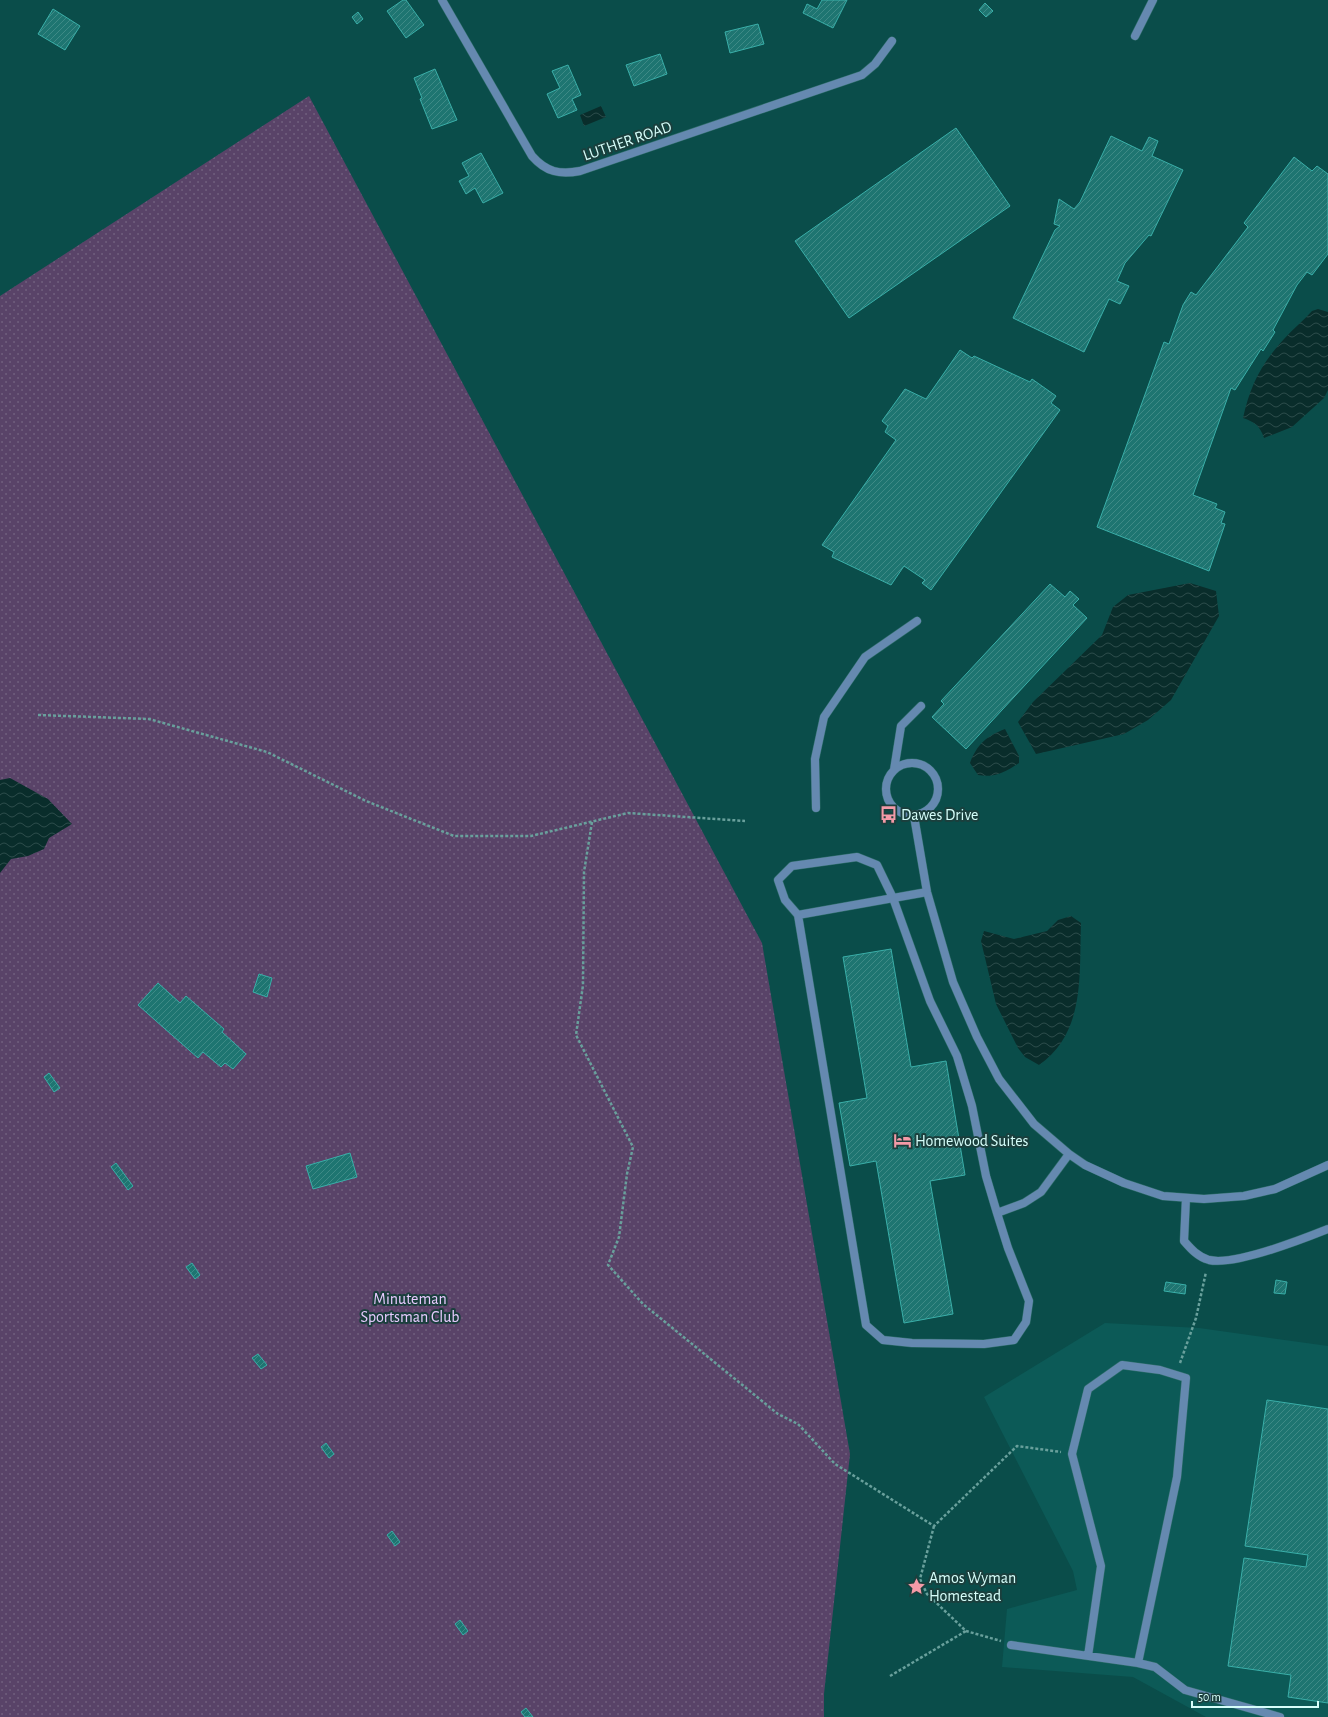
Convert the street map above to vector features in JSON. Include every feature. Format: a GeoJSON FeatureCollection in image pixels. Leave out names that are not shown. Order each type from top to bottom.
{"type":"FeatureCollection","features":[{"type":"Feature","properties":{"kind":"street","name":"LUTHER ROAD"},"geometry":{"type":"LineString","coordinates":[[442,0],[532,156],[537,162],[550,170],[564,174],[580,171],[862,75],[875,64],[892,41]]}},
{"type":"Feature","properties":{"kind":"street"},"geometry":{"type":"LineString","coordinates":[[1135,36],[1153,0]]}},
{"type":"Feature","properties":{"kind":"street"},"geometry":{"type":"LineString","coordinates":[[816,808],[815,759],[824,717],[865,657],[917,621]]}},
{"type":"Feature","properties":{"kind":"street"},"geometry":{"type":"LineString","coordinates":[[894,770],[901,726],[921,706]]}},
{"type":"Feature","properties":{"kind":"street"},"geometry":{"type":"LineString","coordinates":[[916,763],[928,768],[936,778],[938,791],[935,802],[926,812],[914,816],[902,814],[892,807],[886,797],[885,787],[888,778],[900,765],[916,763]]}},
{"type":"Feature","properties":{"kind":"street"},"geometry":{"type":"LineString","coordinates":[[914,816],[927,892],[953,982],[977,1037],[999,1079],[1034,1124],[1069,1154],[1085,1165],[1124,1183],[1164,1196],[1204,1199],[1244,1196],[1275,1189],[1328,1165]]}},
{"type":"Feature","properties":{"kind":"street"},"geometry":{"type":"LineString","coordinates":[[857,857],[877,865],[893,898],[930,1001],[957,1056],[972,1106],[986,1176],[1008,1248],[1029,1301],[1026,1322],[1014,1340],[984,1344],[912,1343],[883,1340],[866,1325],[798,915],[785,900],[778,880],[792,866],[857,857]]}},
{"type":"Feature","properties":{"kind":"street"},"geometry":{"type":"LineString","coordinates":[[798,915],[927,892]]}},
{"type":"Feature","properties":{"kind":"street"},"geometry":{"type":"LineString","coordinates":[[997,1213],[1024,1203],[1041,1192],[1069,1154]]}},
{"type":"Feature","properties":{"kind":"street"},"geometry":{"type":"LineString","coordinates":[[1309,1174],[1328,1160]]}},
{"type":"Feature","properties":{"kind":"street"},"geometry":{"type":"LineString","coordinates":[[1186,1198],[1184,1241],[1194,1252],[1209,1260],[1236,1259],[1295,1242],[1328,1228]]}},
{"type":"Feature","properties":{"kind":"street"},"geometry":{"type":"LineString","coordinates":[[1088,1656],[1101,1566],[1072,1454],[1088,1388],[1122,1364],[1160,1370],[1186,1378],[1177,1477],[1138,1663]]}},
{"type":"Feature","properties":{"kind":"street"},"geometry":{"type":"LineString","coordinates":[[1011,1645],[1138,1663],[1155,1667],[1185,1690],[1280,1717]]}},
{"type":"Feature","properties":{"kind":"path"},"geometry":{"type":"LineString","coordinates":[[38,715],[149,719],[267,752],[366,801],[454,836],[532,836],[628,813],[745,821]]}},
{"type":"Feature","properties":{"kind":"path"},"geometry":{"type":"LineString","coordinates":[[592,822],[584,872],[583,985],[576,1035],[633,1147],[626,1174],[619,1237],[608,1265],[643,1304],[778,1414],[798,1424],[835,1464],[934,1526]]}},
{"type":"Feature","properties":{"kind":"path"},"geometry":{"type":"LineString","coordinates":[[1176,1375],[1196,1318],[1209,1260]]}},
{"type":"Feature","properties":{"kind":"path"},"geometry":{"type":"LineString","coordinates":[[1011,1645],[966,1631],[927,1594],[920,1579],[934,1526],[1017,1446],[1072,1454]]}},
{"type":"Feature","properties":{"kind":"path"},"geometry":{"type":"LineString","coordinates":[[890,1676],[966,1631]]}},
{"type":"Feature","properties":{"kind":"shaded area"},"geometry":{"type":"Polygon","coordinates":[[[1105,1323],[1199,1328],[1328,1346],[1328,1717],[1206,1717],[1133,1677],[1002,1667],[1007,1609],[1077,1590],[1073,1571],[984,1397],[1105,1323]]]}},
{"type":"Feature","properties":{"kind":"green space","name":"Minuteman Sportsman Club"},"geometry":{"type":"Polygon","coordinates":[[[309,96],[762,943],[850,1454],[824,1694],[824,1717],[0,1717],[0,296],[309,96]]]}},
{"type":"Feature","properties":{"kind":"water"},"geometry":{"type":"Polygon","coordinates":[[[601,106],[606,117],[584,126],[580,115],[601,106]]]}},
{"type":"Feature","properties":{"kind":"water"},"geometry":{"type":"Polygon","coordinates":[[[1318,309],[1328,312],[1328,390],[1324,398],[1292,427],[1264,438],[1261,430],[1256,425],[1243,418],[1253,386],[1269,357],[1276,348],[1312,311],[1318,309]]]}},
{"type":"Feature","properties":{"kind":"water"},"geometry":{"type":"Polygon","coordinates":[[[1190,583],[1216,591],[1219,616],[1171,700],[1148,720],[1124,734],[1036,754],[1018,722],[1033,702],[1102,635],[1113,607],[1128,595],[1190,583]]]}},
{"type":"Feature","properties":{"kind":"water"},"geometry":{"type":"Polygon","coordinates":[[[1005,729],[1019,756],[1019,763],[999,774],[989,776],[978,775],[970,763],[973,756],[983,742],[1005,729]]]}},
{"type":"Feature","properties":{"kind":"water"},"geometry":{"type":"Polygon","coordinates":[[[10,778],[48,799],[72,824],[49,838],[44,849],[28,856],[11,859],[0,873],[0,780],[10,778]]]}},
{"type":"Feature","properties":{"kind":"water"},"geometry":{"type":"Polygon","coordinates":[[[1071,916],[1081,923],[1077,1001],[1065,1036],[1054,1052],[1039,1065],[1025,1057],[1018,1048],[996,1004],[981,941],[984,931],[1014,939],[1047,931],[1058,920],[1071,916]]]}},
{"type":"Feature","properties":{"kind":"building"},"geometry":{"type":"Polygon","coordinates":[[[403,0],[406,0],[424,25],[406,38],[387,11],[403,0]]]}},
{"type":"Feature","properties":{"kind":"building"},"geometry":{"type":"Polygon","coordinates":[[[822,0],[847,0],[833,28],[803,13],[807,4],[817,9],[822,0]]]}},
{"type":"Feature","properties":{"kind":"building"},"geometry":{"type":"Polygon","coordinates":[[[985,3],[993,11],[986,17],[979,10],[985,3]]]}},
{"type":"Feature","properties":{"kind":"building"},"geometry":{"type":"Polygon","coordinates":[[[53,9],[80,26],[65,50],[38,34],[53,9]]]}},
{"type":"Feature","properties":{"kind":"building"},"geometry":{"type":"Polygon","coordinates":[[[358,12],[363,19],[357,24],[352,17],[358,12]]]}},
{"type":"Feature","properties":{"kind":"building"},"geometry":{"type":"Polygon","coordinates":[[[758,24],[764,44],[730,53],[725,32],[758,24]]]}},
{"type":"Feature","properties":{"kind":"building"},"geometry":{"type":"Polygon","coordinates":[[[660,54],[667,74],[634,86],[626,65],[660,54]]]}},
{"type":"Feature","properties":{"kind":"building"},"geometry":{"type":"Polygon","coordinates":[[[568,65],[581,95],[572,99],[577,110],[558,118],[547,94],[560,88],[552,71],[568,65]]]}},
{"type":"Feature","properties":{"kind":"building"},"geometry":{"type":"Polygon","coordinates":[[[435,69],[457,120],[432,129],[420,99],[422,98],[414,78],[435,69]]]}},
{"type":"Feature","properties":{"kind":"building"},"geometry":{"type":"Polygon","coordinates":[[[956,128],[1010,206],[849,318],[795,241],[956,128]]]}},
{"type":"Feature","properties":{"kind":"building"},"geometry":{"type":"Polygon","coordinates":[[[1111,136],[1142,151],[1149,137],[1158,141],[1152,156],[1183,170],[1151,236],[1149,235],[1125,263],[1117,281],[1129,286],[1120,304],[1109,299],[1084,352],[1013,318],[1055,230],[1060,226],[1054,224],[1059,199],[1074,209],[1080,202],[1111,136]]]}},
{"type":"Feature","properties":{"kind":"building"},"geometry":{"type":"Polygon","coordinates":[[[481,153],[503,193],[483,203],[475,188],[466,194],[459,181],[469,176],[462,163],[481,153]]]}},
{"type":"Feature","properties":{"kind":"building"},"geometry":{"type":"Polygon","coordinates":[[[1294,157],[1312,171],[1317,166],[1328,174],[1328,254],[1312,275],[1307,272],[1297,285],[1273,330],[1275,332],[1263,351],[1261,349],[1235,390],[1231,388],[1193,495],[1217,504],[1215,508],[1225,512],[1221,523],[1225,524],[1209,571],[1097,527],[1164,342],[1169,344],[1183,305],[1191,292],[1196,295],[1248,227],[1244,223],[1294,157]]]}},
{"type":"Feature","properties":{"kind":"building"},"geometry":{"type":"Polygon","coordinates":[[[960,350],[972,358],[974,356],[1030,382],[1032,379],[1056,396],[1051,403],[1060,410],[931,590],[922,583],[925,580],[904,566],[891,585],[832,557],[834,552],[822,545],[896,440],[885,432],[888,426],[882,421],[905,389],[926,399],[960,350]]]}},
{"type":"Feature","properties":{"kind":"building"},"geometry":{"type":"Polygon","coordinates":[[[1050,584],[1065,597],[1070,591],[1079,599],[1073,605],[1087,618],[966,749],[932,717],[944,704],[941,701],[1050,584]]]}},
{"type":"Feature","properties":{"kind":"building","name":"Homewood Suites"},"geometry":{"type":"Polygon","coordinates":[[[891,949],[911,1067],[946,1061],[965,1175],[930,1181],[953,1314],[904,1323],[876,1161],[850,1166],[839,1103],[867,1098],[843,957],[891,949]]]}},
{"type":"Feature","properties":{"kind":"building"},"geometry":{"type":"Polygon","coordinates":[[[259,974],[272,978],[267,997],[253,992],[259,974]]]}},
{"type":"Feature","properties":{"kind":"building"},"geometry":{"type":"Polygon","coordinates":[[[158,983],[180,1003],[186,996],[224,1029],[222,1032],[246,1054],[233,1069],[225,1063],[221,1067],[203,1052],[198,1058],[138,1005],[158,983]]]}},
{"type":"Feature","properties":{"kind":"building"},"geometry":{"type":"Polygon","coordinates":[[[49,1073],[60,1088],[54,1092],[44,1077],[49,1073]]]}},
{"type":"Feature","properties":{"kind":"building"},"geometry":{"type":"Polygon","coordinates":[[[350,1153],[357,1177],[313,1189],[306,1166],[350,1153]]]}},
{"type":"Feature","properties":{"kind":"building"},"geometry":{"type":"Polygon","coordinates":[[[116,1163],[133,1186],[128,1190],[111,1167],[116,1163]]]}},
{"type":"Feature","properties":{"kind":"building"},"geometry":{"type":"Polygon","coordinates":[[[192,1263],[200,1275],[195,1279],[186,1267],[192,1263]]]}},
{"type":"Feature","properties":{"kind":"building"},"geometry":{"type":"Polygon","coordinates":[[[1276,1280],[1287,1282],[1285,1294],[1274,1293],[1276,1280]]]}},
{"type":"Feature","properties":{"kind":"building"},"geometry":{"type":"Polygon","coordinates":[[[1166,1282],[1186,1285],[1185,1294],[1164,1291],[1166,1282]]]}},
{"type":"Feature","properties":{"kind":"building"},"geometry":{"type":"Polygon","coordinates":[[[258,1354],[267,1365],[261,1369],[252,1358],[258,1354]]]}},
{"type":"Feature","properties":{"kind":"building"},"geometry":{"type":"Polygon","coordinates":[[[1267,1400],[1328,1409],[1328,1703],[1288,1697],[1291,1675],[1228,1666],[1244,1558],[1306,1567],[1308,1555],[1245,1546],[1267,1400]]]}},
{"type":"Feature","properties":{"kind":"building"},"geometry":{"type":"Polygon","coordinates":[[[326,1443],[334,1454],[329,1458],[321,1447],[326,1443]]]}},
{"type":"Feature","properties":{"kind":"building"},"geometry":{"type":"Polygon","coordinates":[[[392,1531],[400,1542],[395,1546],[387,1535],[392,1531]]]}},
{"type":"Feature","properties":{"kind":"building"},"geometry":{"type":"Polygon","coordinates":[[[460,1620],[468,1631],[463,1635],[455,1624],[460,1620]]]}},
{"type":"Feature","properties":{"kind":"building"},"geometry":{"type":"Polygon","coordinates":[[[526,1708],[533,1717],[525,1717],[521,1712],[526,1708]]]}},
{"type":"Feature","properties":{"kind":"place","name":"Dawes Drive"},"geometry":{"type":"Point","coordinates":[888,814]}},
{"type":"Feature","properties":{"kind":"place","name":"Homewood Suites"},"geometry":{"type":"Point","coordinates":[902,1140]}},
{"type":"Feature","properties":{"kind":"place","name":"Amos Wyman Homestead"},"geometry":{"type":"Point","coordinates":[916,1586]}}]}
